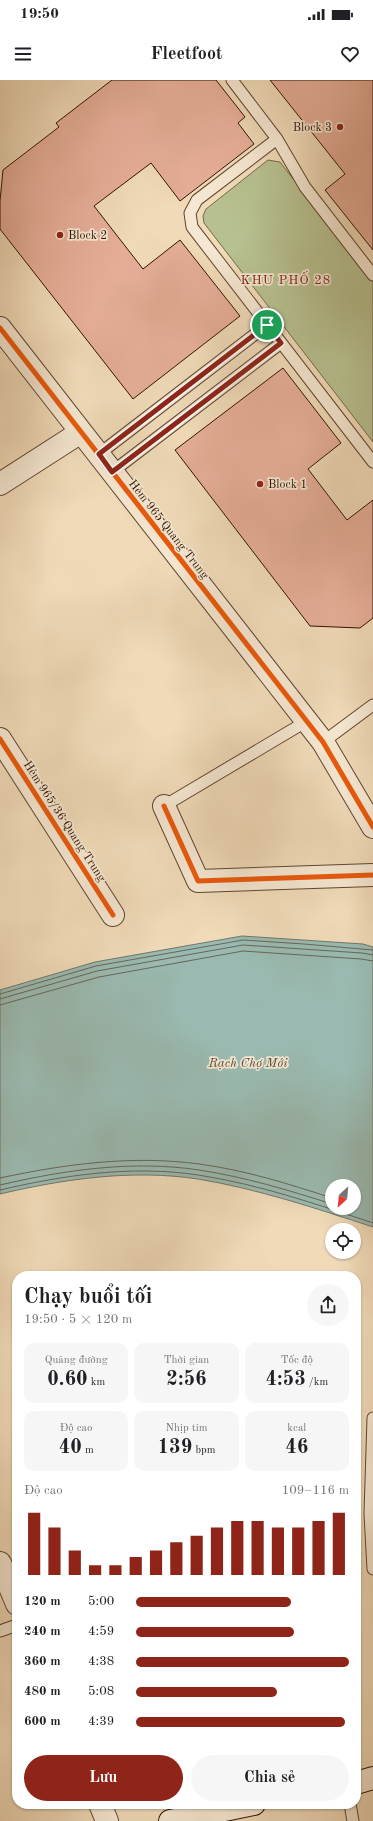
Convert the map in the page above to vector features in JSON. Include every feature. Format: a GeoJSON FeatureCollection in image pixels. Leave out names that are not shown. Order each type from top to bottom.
{"type":"FeatureCollection","features":[{"type":"Feature","properties":{"kind":"street","name":"Hẻm 965 Quang Trung"},"geometry":{"type":"LineString","coordinates":[[0,328],[323,742],[373,827]]}},
{"type":"Feature","properties":{"kind":"street"},"geometry":{"type":"LineString","coordinates":[[0,484],[81,432]]}},
{"type":"Feature","properties":{"kind":"street","name":"Hẻm 965/36 Quang Trung"},"geometry":{"type":"LineString","coordinates":[[0,739],[114,914]]}},
{"type":"Feature","properties":{"kind":"street"},"geometry":{"type":"LineString","coordinates":[[164,806],[198,881],[373,876]]}},
{"type":"Feature","properties":{"kind":"street"},"geometry":{"type":"LineString","coordinates":[[0,1563],[12,1592]]}},
{"type":"Feature","properties":{"kind":"street"},"geometry":{"type":"LineString","coordinates":[[361,1782],[373,1778]]}},
{"type":"Feature","properties":{"kind":"street"},"geometry":{"type":"LineString","coordinates":[[102,1809],[107,1821]]}},
{"type":"Feature","properties":{"kind":"street"},"geometry":{"type":"LineString","coordinates":[[177,1814],[216,1809]]}},
{"type":"Feature","properties":{"kind":"lane"},"geometry":{"type":"LineString","coordinates":[[232,80],[277,139],[305,187],[373,275]]}},
{"type":"Feature","properties":{"kind":"lane"},"geometry":{"type":"LineString","coordinates":[[277,139],[197,200],[190,213],[192,226],[373,462]]}},
{"type":"Feature","properties":{"kind":"lane"},"geometry":{"type":"LineString","coordinates":[[99,454],[267,325]]}},
{"type":"Feature","properties":{"kind":"lane"},"geometry":{"type":"LineString","coordinates":[[112,472],[281,343]]}},
{"type":"Feature","properties":{"kind":"lane"},"geometry":{"type":"LineString","coordinates":[[323,742],[373,705]]}},
{"type":"Feature","properties":{"kind":"lane"},"geometry":{"type":"LineString","coordinates":[[164,806],[306,722]]}},
{"type":"Feature","properties":{"kind":"lane"},"geometry":{"type":"LineString","coordinates":[[373,1418],[370,1514],[373,1569]]}},
{"type":"Feature","properties":{"kind":"lane"},"geometry":{"type":"LineString","coordinates":[[0,1631],[12,1627]]}},
{"type":"Feature","properties":{"kind":"lane"},"geometry":{"type":"LineString","coordinates":[[351,1809],[353,1821]]}},
{"type":"Feature","properties":{"kind":"green space"},"geometry":{"type":"Polygon","coordinates":[[[268,160],[280,162],[373,282],[373,442],[204,223],[203,216],[206,209],[268,160]]]}},
{"type":"Feature","properties":{"kind":"water","name":"Rạch Chợ Mới"},"geometry":{"type":"Polygon","coordinates":[[[242,936],[363,944],[373,947],[373,1227],[336,1215],[361,1215],[361,1179],[325,1179],[325,1211],[242,1188],[198,1179],[173,1176],[123,1175],[98,1177],[49,1184],[0,1194],[0,990],[95,962],[242,936]]]}},
{"type":"Feature","properties":{"kind":"building","name":"Block 2"},"geometry":{"type":"Polygon","coordinates":[[[112,80],[216,80],[245,117],[238,123],[254,144],[180,201],[151,163],[94,206],[143,269],[180,240],[240,316],[133,399],[0,229],[0,201],[3,170],[59,127],[56,123],[112,80]]]}},
{"type":"Feature","properties":{"kind":"building","name":"Block 3"},"geometry":{"type":"Polygon","coordinates":[[[270,80],[373,80],[373,250],[325,190],[345,174],[270,80]]]}},
{"type":"Feature","properties":{"kind":"building","name":"Block 1"},"geometry":{"type":"Polygon","coordinates":[[[283,368],[341,443],[308,469],[347,520],[373,500],[373,618],[360,628],[310,626],[175,450],[283,368]]]}},
{"type":"Feature","properties":{"kind":"cycle path"},"geometry":{"type":"LineString","coordinates":[[0,328],[323,742],[373,827]]}},
{"type":"Feature","properties":{"kind":"cycle path"},"geometry":{"type":"LineString","coordinates":[[0,739],[113,915]]}},
{"type":"Feature","properties":{"kind":"cycle path"},"geometry":{"type":"LineString","coordinates":[[164,806],[198,881],[373,875]]}},
{"type":"Feature","properties":{"kind":"place","name":"Block 3"},"geometry":{"type":"Point","coordinates":[340,127]}},
{"type":"Feature","properties":{"kind":"place","name":"Block 2"},"geometry":{"type":"Point","coordinates":[60,235]}},
{"type":"Feature","properties":{"kind":"place","name":"Block 1"},"geometry":{"type":"Point","coordinates":[260,484]}},
{"type":"Feature","properties":{"kind":"district","name":"KHU PHỐ 28"},"geometry":{"type":"Point","coordinates":[286,279]}},
{"type":"Feature","properties":{"kind":"route"},"geometry":{"type":"LineString","coordinates":[[267,325],[281,343],[112,472],[99,454],[267,325]]}}]}
